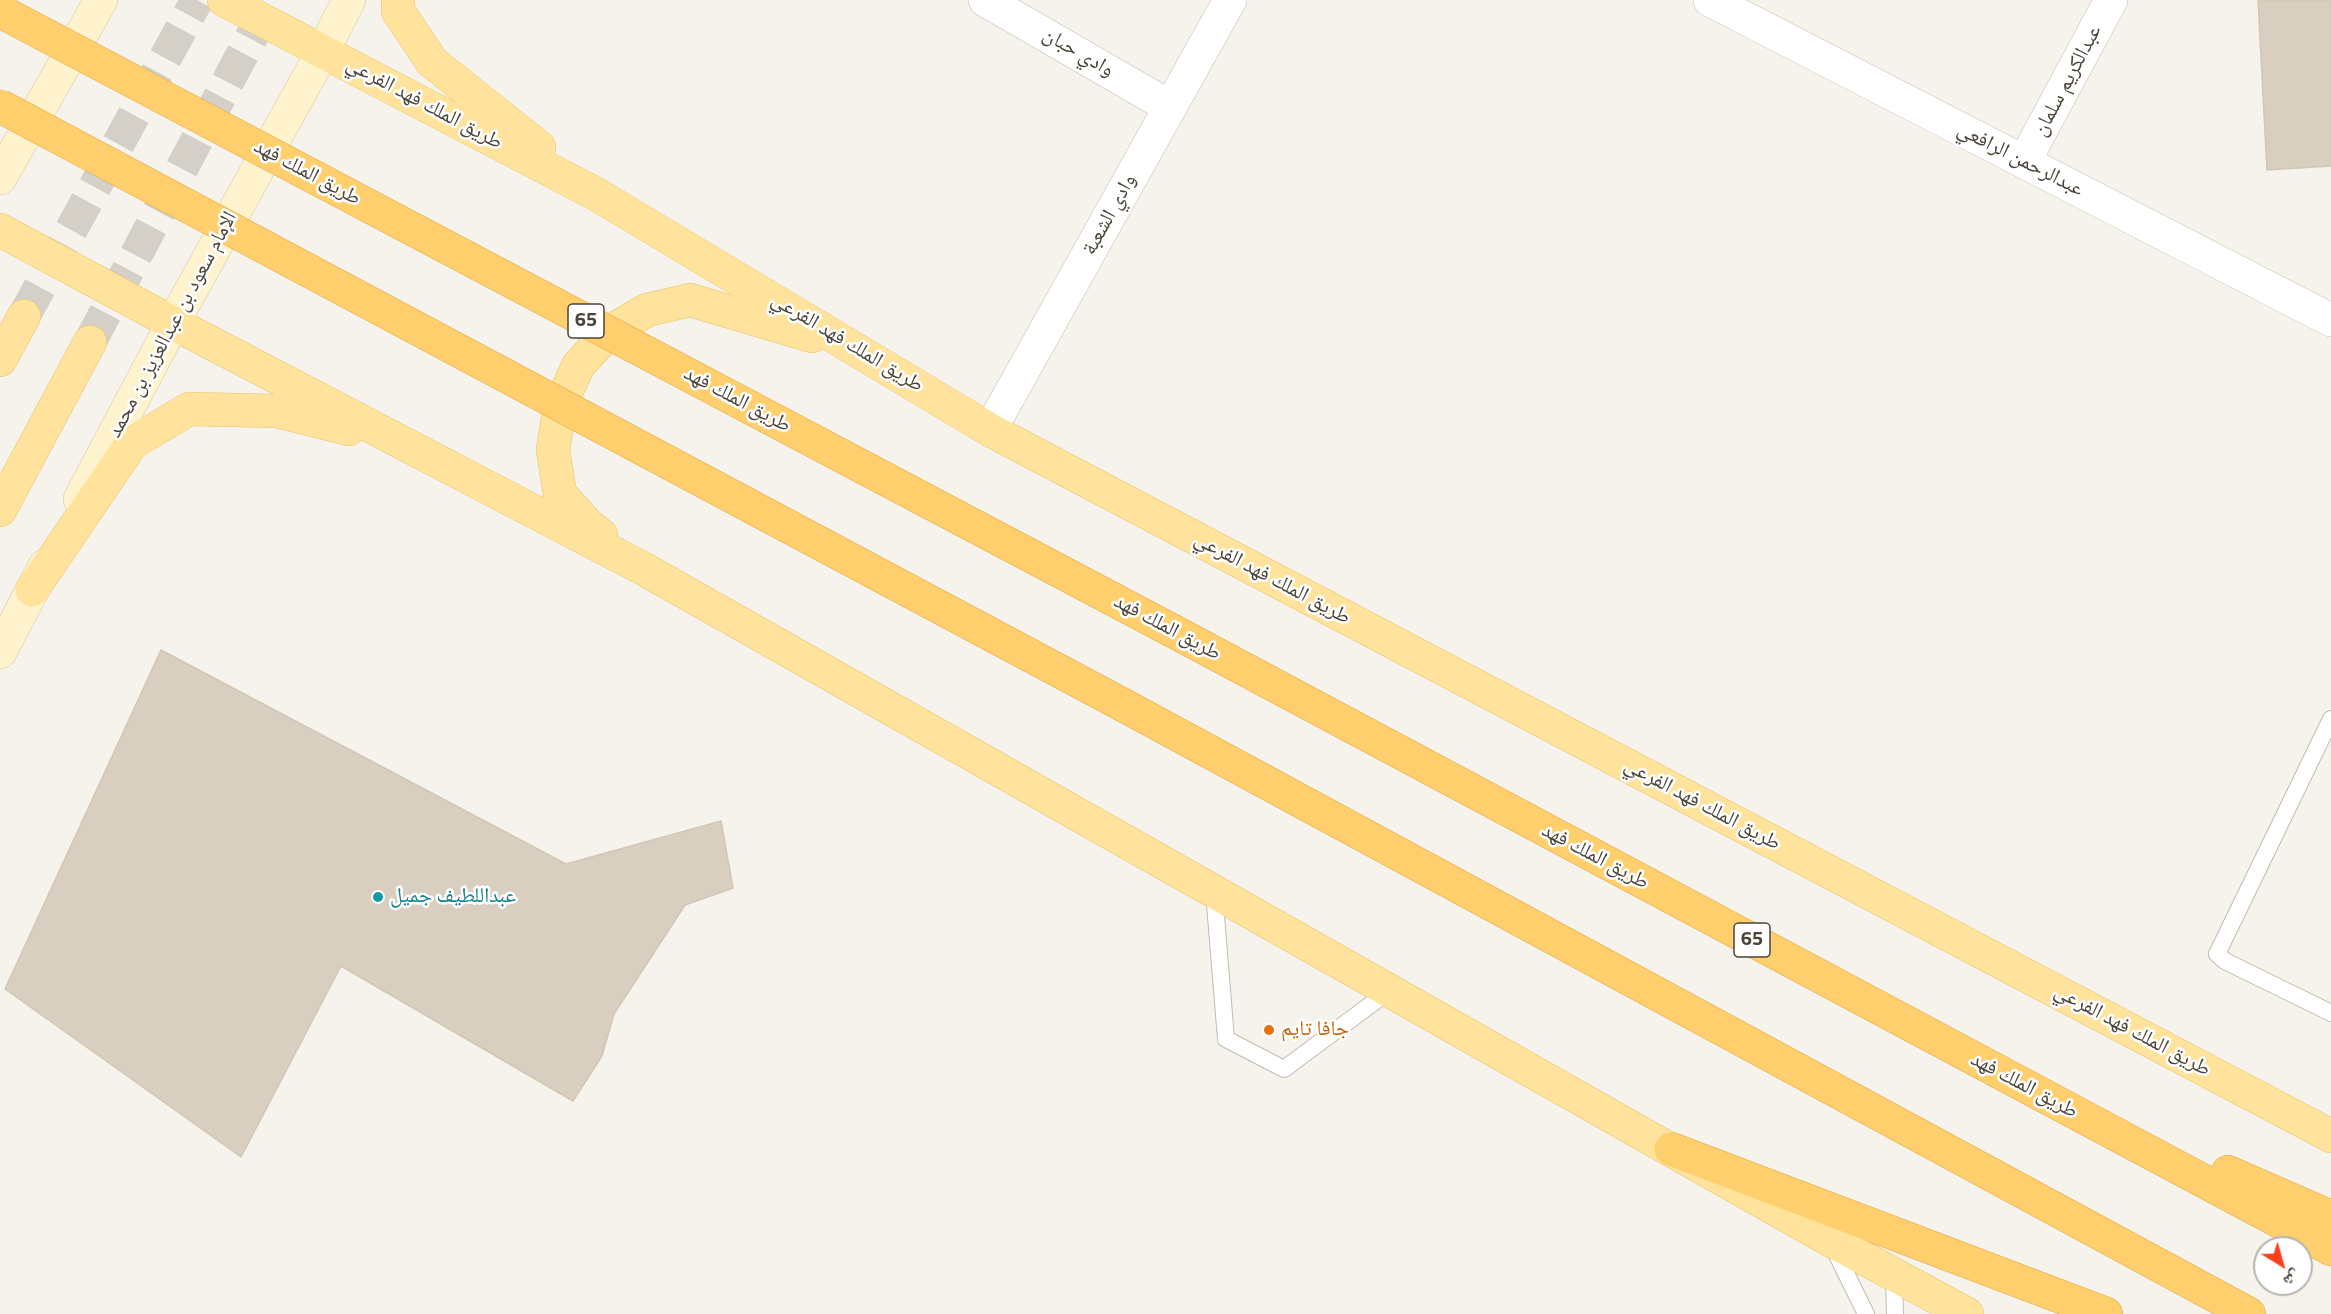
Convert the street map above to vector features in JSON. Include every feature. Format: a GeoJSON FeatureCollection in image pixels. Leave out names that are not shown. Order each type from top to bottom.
{"type":"FeatureCollection","features":[{"type":"Feature","properties":{"kind":"highway","name":"طريق الملك فهد"},"geometry":{"type":"LineString","coordinates":[[0,11],[1173,631],[2331,1249]]}},
{"type":"Feature","properties":{"kind":"highway"},"geometry":{"type":"LineString","coordinates":[[0,106],[1125,706],[2249,1314]]}},
{"type":"Feature","properties":{"kind":"highway"},"geometry":{"type":"LineString","coordinates":[[1987,1066],[2331,1217]]}},
{"type":"Feature","properties":{"kind":"highway"},"geometry":{"type":"LineString","coordinates":[[1671,1149],[2106,1314]]}},
{"type":"Feature","properties":{"kind":"main road"},"geometry":{"type":"LineString","coordinates":[[0,178],[101,0]]}},
{"type":"Feature","properties":{"kind":"main road","name":"طريق الملك فهد الفرعي"},"geometry":{"type":"LineString","coordinates":[[224,0],[596,194],[990,430],[2331,1136]]}},
{"type":"Feature","properties":{"kind":"main road","name":"الإمام سعود بن عبدالعزيز بن محمد"},"geometry":{"type":"LineString","coordinates":[[0,652],[173,323],[349,0]]}},
{"type":"Feature","properties":{"kind":"main road"},"geometry":{"type":"LineString","coordinates":[[398,0],[398,11],[432,62],[596,194]]}},
{"type":"Feature","properties":{"kind":"main road"},"geometry":{"type":"LineString","coordinates":[[0,230],[173,323],[644,568],[1894,1275],[1936,1306],[1967,1314]]}},
{"type":"Feature","properties":{"kind":"main road"},"geometry":{"type":"LineString","coordinates":[[644,568],[588,525],[560,494],[553,450],[560,406],[578,366],[608,333],[647,310],[690,300],[860,351]]}},
{"type":"Feature","properties":{"kind":"main road"},"geometry":{"type":"LineString","coordinates":[[0,360],[24,316]]}},
{"type":"Feature","properties":{"kind":"main road"},"geometry":{"type":"LineString","coordinates":[[0,510],[90,342]]}},
{"type":"Feature","properties":{"kind":"main road"},"geometry":{"type":"LineString","coordinates":[[32,590],[132,443],[189,410],[277,411],[402,442]]}},
{"type":"Feature","properties":{"kind":"street","name":"وادي حبان"},"geometry":{"type":"LineString","coordinates":[[985,0],[1170,107]]}},
{"type":"Feature","properties":{"kind":"street","name":"وادي الشعبة"},"geometry":{"type":"LineString","coordinates":[[990,430],[1230,0]]}},
{"type":"Feature","properties":{"kind":"street","name":"عبدالرحمن الرافعي"},"geometry":{"type":"LineString","coordinates":[[1710,0],[2331,320]]}},
{"type":"Feature","properties":{"kind":"street","name":"عبدالكريم سلمان"},"geometry":{"type":"LineString","coordinates":[[2024,162],[2112,0]]}},
{"type":"Feature","properties":{"kind":"lane"},"geometry":{"type":"LineString","coordinates":[[2329,1007],[2225,962],[2217,954],[2331,719]]}},
{"type":"Feature","properties":{"kind":"lane"},"geometry":{"type":"LineString","coordinates":[[1214,892],[1226,1040],[1284,1069],[1389,991]]}},
{"type":"Feature","properties":{"kind":"lane"},"geometry":{"type":"LineString","coordinates":[[1830,1240],[1866,1314]]}},
{"type":"Feature","properties":{"kind":"lane"},"geometry":{"type":"LineString","coordinates":[[1894,1275],[1895,1314]]}},
{"type":"Feature","properties":{"kind":"building"},"geometry":{"type":"Polygon","coordinates":[[[2258,0],[2331,0],[2331,166],[2267,170],[2258,0]]]}},
{"type":"Feature","properties":{"kind":"building","name":"عبداللطيف جميل"},"geometry":{"type":"Polygon","coordinates":[[[161,650],[566,864],[721,821],[733,888],[685,905],[614,1014],[602,1056],[573,1101],[341,966],[241,1157],[5,989],[161,650]]]}},
{"type":"Feature","properties":{"kind":"tunnel"},"geometry":{"type":"LineString","coordinates":[[24,316],[197,0]]}},
{"type":"Feature","properties":{"kind":"tunnel"},"geometry":{"type":"LineString","coordinates":[[90,342],[271,0]]}},
{"type":"Feature","properties":{"kind":"place","name":"عبداللطيف جميل"},"geometry":{"type":"Point","coordinates":[378,897]}},
{"type":"Feature","properties":{"kind":"place","name":"جافا تايم"},"geometry":{"type":"Point","coordinates":[1269,1030]}}]}
